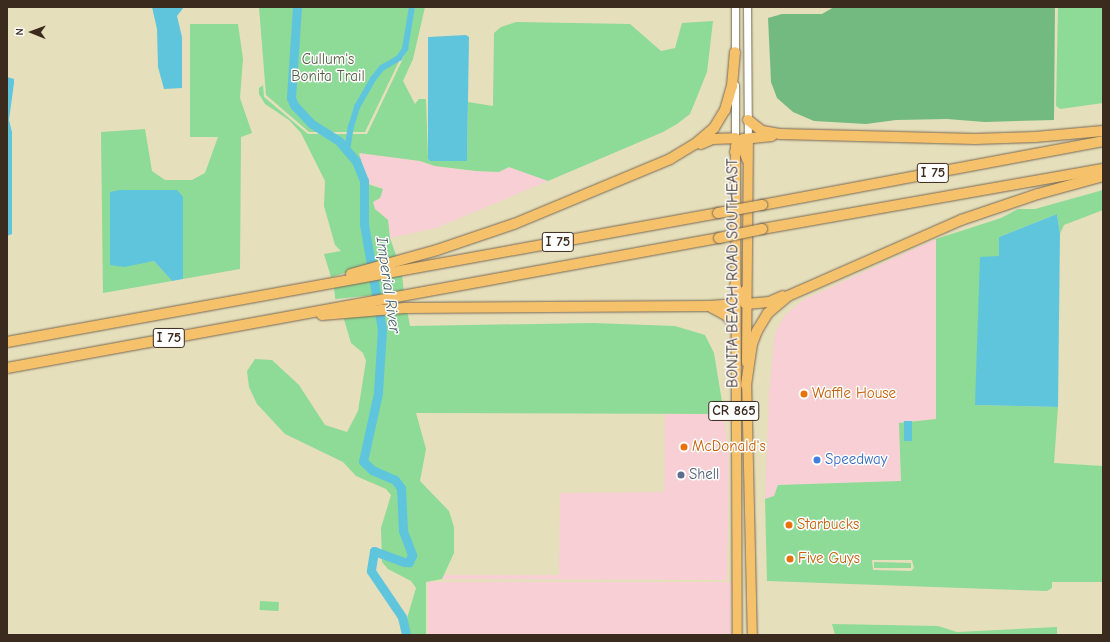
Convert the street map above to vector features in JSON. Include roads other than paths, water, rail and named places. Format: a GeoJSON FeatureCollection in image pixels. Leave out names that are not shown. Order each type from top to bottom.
{"type":"FeatureCollection","features":[{"type":"Feature","properties":{"kind":"highway"},"geometry":{"type":"LineString","coordinates":[[670,159],[700,141],[718,122],[732,86],[735,52]]}},
{"type":"Feature","properties":{"kind":"highway"},"geometry":{"type":"LineString","coordinates":[[748,120],[762,131],[780,134],[975,139],[1035,137],[1103,131]]}},
{"type":"Feature","properties":{"kind":"highway"},"geometry":{"type":"LineString","coordinates":[[397,267],[514,224],[670,159],[712,139],[739,142],[780,134]]}},
{"type":"Feature","properties":{"kind":"highway"},"geometry":{"type":"LineString","coordinates":[[739,142],[747,159]]}},
{"type":"Feature","properties":{"kind":"highway","name":"I 75"},"geometry":{"type":"LineString","coordinates":[[7,342],[283,292],[397,267],[762,206],[1103,142]]}},
{"type":"Feature","properties":{"kind":"highway","name":"I 75"},"geometry":{"type":"LineString","coordinates":[[7,368],[276,318],[332,311],[402,295],[762,229],[1103,169]]}},
{"type":"Feature","properties":{"kind":"highway"},"geometry":{"type":"LineString","coordinates":[[332,311],[405,308],[709,306],[741,299],[769,302],[960,220],[1025,198],[1103,176]]}},
{"type":"Feature","properties":{"kind":"highway"},"geometry":{"type":"LineString","coordinates":[[735,286],[741,299]]}},
{"type":"Feature","properties":{"kind":"highway"},"geometry":{"type":"LineString","coordinates":[[746,385],[752,344],[760,324],[777,304],[798,290]]}},
{"type":"Feature","properties":{"kind":"highway"},"geometry":{"type":"LineString","coordinates":[[709,306],[719,310],[735,325]]}},
{"type":"Feature","properties":{"kind":"main road","name":"BONITA BEACH ROAD SOUTHEAST"},"geometry":{"type":"LineString","coordinates":[[735,286],[739,142]]}},
{"type":"Feature","properties":{"kind":"main road","name":"BONITA BEACH ROAD SOUTHEAST"},"geometry":{"type":"LineString","coordinates":[[747,159],[741,299],[746,385],[752,635]]}},
{"type":"Feature","properties":{"kind":"main road","name":"BONITA BEACH ROAD SOUTHEAST"},"geometry":{"type":"LineString","coordinates":[[737,635],[735,325],[741,299]]}},
{"type":"Feature","properties":{"kind":"street","name":"BONITA BEACH ROAD SOUTHEAST"},"geometry":{"type":"LineString","coordinates":[[735,7],[735,52],[739,142]]}},
{"type":"Feature","properties":{"kind":"street","name":"BONITA BEACH ROAD SOUTHEAST"},"geometry":{"type":"LineString","coordinates":[[739,142],[748,120],[746,7]]}},
{"type":"Feature","properties":{"kind":"water"},"geometry":{"type":"Polygon","coordinates":[[[152,7],[184,7],[177,16],[182,37],[182,88],[164,89],[158,67],[157,29],[152,7]]]}},
{"type":"Feature","properties":{"kind":"water"},"geometry":{"type":"Polygon","coordinates":[[[466,35],[469,37],[467,161],[430,161],[428,159],[428,37],[466,35]]]}},
{"type":"Feature","properties":{"kind":"water"},"geometry":{"type":"Polygon","coordinates":[[[7,77],[14,79],[14,83],[9,120],[12,132],[12,234],[7,236],[7,77]]]}},
{"type":"Feature","properties":{"kind":"water"},"geometry":{"type":"Polygon","coordinates":[[[120,190],[177,190],[183,197],[183,279],[172,281],[154,261],[124,267],[110,265],[110,192],[120,190]]]}},
{"type":"Feature","properties":{"kind":"water"},"geometry":{"type":"Polygon","coordinates":[[[1057,214],[1060,234],[1058,407],[975,405],[980,257],[999,256],[999,237],[1057,214]]]}},
{"type":"Feature","properties":{"kind":"water"},"geometry":{"type":"Polygon","coordinates":[[[904,421],[912,421],[912,441],[904,441],[904,421]]]}},
{"type":"Feature","properties":{"kind":"waterway","name":"Imperial River"},"geometry":{"type":"LineString","coordinates":[[297,7],[291,98],[294,105],[312,124],[339,141],[356,161],[364,181],[364,224],[382,329],[378,393],[363,461],[372,470],[395,480],[401,488],[403,531],[412,555],[409,562],[404,562],[374,551],[371,571],[402,617],[406,635]]}},
{"type":"Feature","properties":{"kind":"waterway"},"geometry":{"type":"LineString","coordinates":[[347,151],[351,127],[357,107],[373,79],[382,68],[399,58],[405,49],[412,7]]}},
{"type":"Feature","properties":{"kind":"place","name":"Waffle House"},"geometry":{"type":"Point","coordinates":[804,394]}},
{"type":"Feature","properties":{"kind":"place","name":"McDonald's"},"geometry":{"type":"Point","coordinates":[684,447]}},
{"type":"Feature","properties":{"kind":"place","name":"Speedway"},"geometry":{"type":"Point","coordinates":[817,460]}},
{"type":"Feature","properties":{"kind":"place","name":"Shell"},"geometry":{"type":"Point","coordinates":[681,475]}},
{"type":"Feature","properties":{"kind":"place","name":"Starbucks"},"geometry":{"type":"Point","coordinates":[789,525]}},
{"type":"Feature","properties":{"kind":"place","name":"Five Guys"},"geometry":{"type":"Point","coordinates":[790,559]}},
{"type":"Feature","properties":{"kind":"park label","name":"Cullum's Bonita Trail"},"geometry":{"type":"Point","coordinates":[328,68]}}]}
